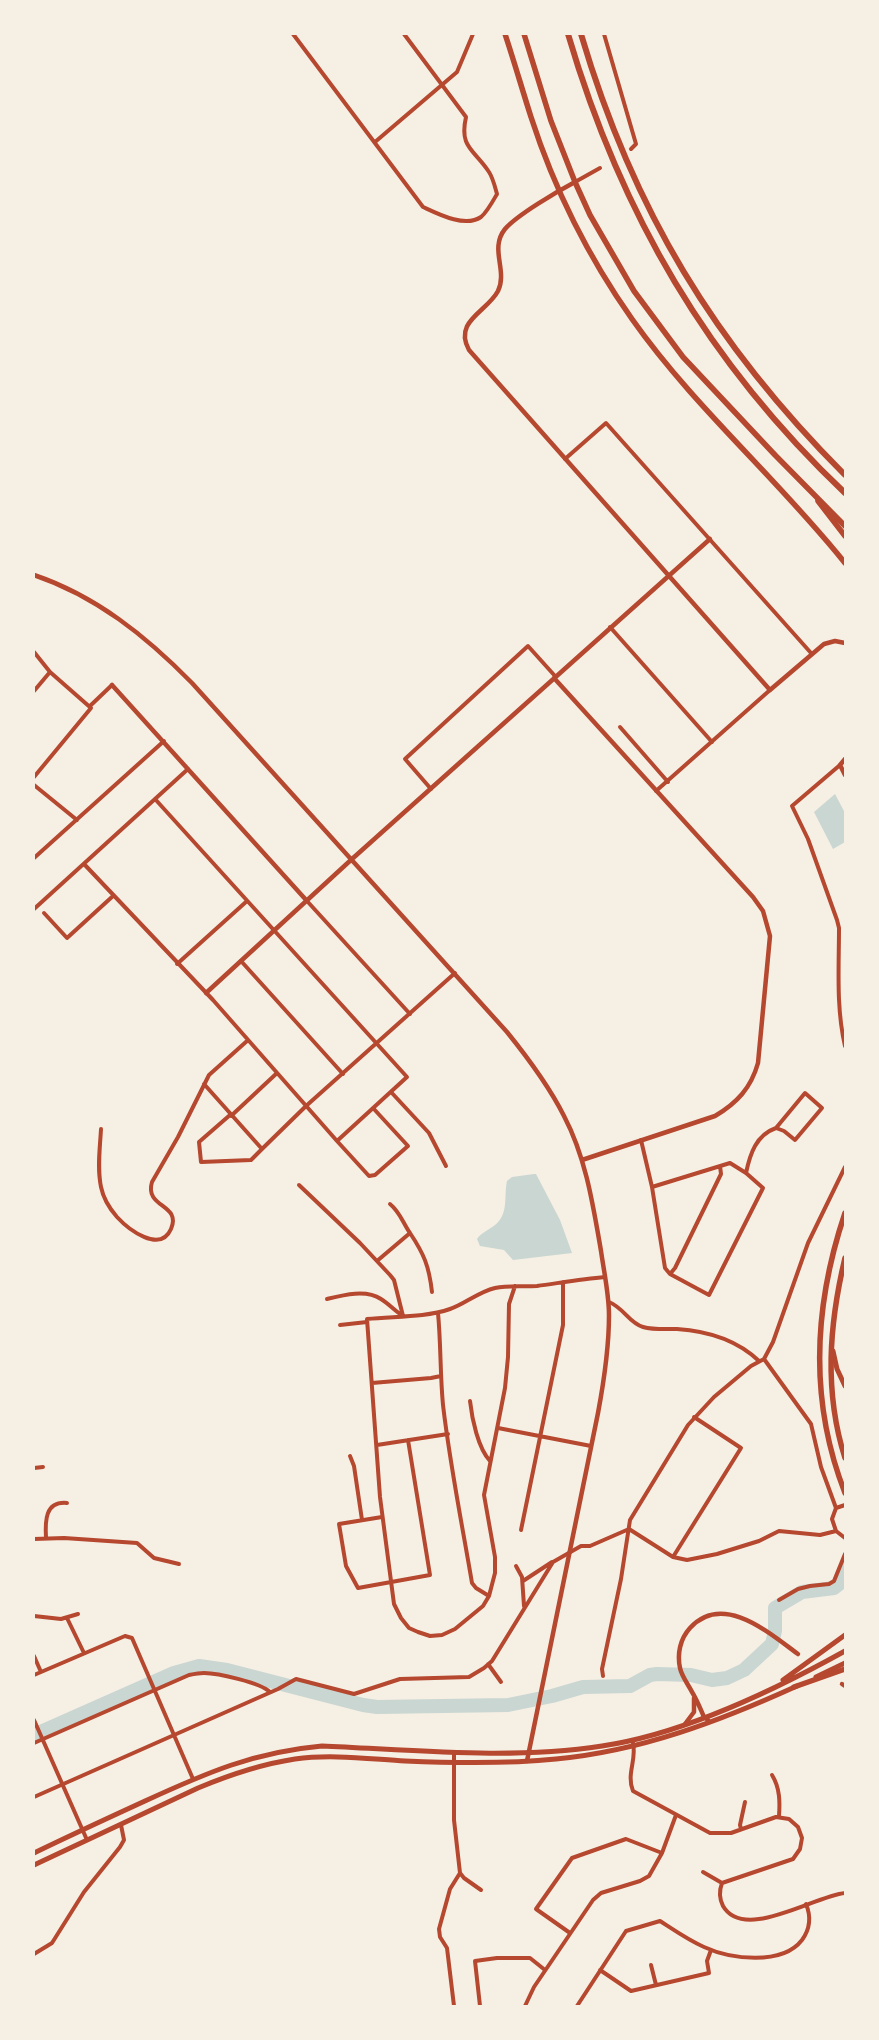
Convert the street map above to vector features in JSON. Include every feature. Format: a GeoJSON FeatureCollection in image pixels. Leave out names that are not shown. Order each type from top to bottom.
{"type":"FeatureCollection","features":[{"type":"Feature","properties":{"kind":"highway"},"geometry":{"type":"LineString","coordinates":[[568,34],[589,101],[613,163],[650,240],[667,270],[718,348],[742,380],[802,450],[845,493]]}},
{"type":"Feature","properties":{"kind":"highway"},"geometry":{"type":"LineString","coordinates":[[582,34],[616,137],[645,203],[678,264],[720,328],[754,374],[804,433],[845,475]]}},
{"type":"Feature","properties":{"kind":"main road"},"geometry":{"type":"LineString","coordinates":[[506,34],[531,118],[560,190],[599,269],[648,340],[691,392],[790,498],[845,563]]}},
{"type":"Feature","properties":{"kind":"main road"},"geometry":{"type":"LineString","coordinates":[[524,34],[551,121],[575,182],[621,270],[665,334],[724,401],[810,492],[845,526]]}},
{"type":"Feature","properties":{"kind":"main road"},"geometry":{"type":"LineString","coordinates":[[810,492],[845,536]]}},
{"type":"Feature","properties":{"kind":"main road"},"geometry":{"type":"LineString","coordinates":[[845,1212],[827,1279],[820,1322],[818,1351],[820,1387],[826,1430],[835,1466],[845,1493]]}},
{"type":"Feature","properties":{"kind":"main road"},"geometry":{"type":"LineString","coordinates":[[845,1258],[832,1331],[830,1368],[839,1436],[845,1458]]}},
{"type":"Feature","properties":{"kind":"main road"},"geometry":{"type":"LineString","coordinates":[[832,1331],[834,1360],[845,1386]]}},
{"type":"Feature","properties":{"kind":"main road"},"geometry":{"type":"LineString","coordinates":[[768,1690],[845,1635]]}},
{"type":"Feature","properties":{"kind":"main road"},"geometry":{"type":"LineString","coordinates":[[34,1865],[218,1780],[267,1764],[323,1757],[455,1763],[556,1759],[633,1743],[704,1717],[768,1690],[845,1651]]}},
{"type":"Feature","properties":{"kind":"main road"},"geometry":{"type":"LineString","coordinates":[[34,1853],[193,1779],[238,1762],[294,1749],[322,1746],[454,1753],[528,1752],[579,1749],[661,1739],[714,1721],[845,1663]]}},
{"type":"Feature","properties":{"kind":"main road"},"geometry":{"type":"LineString","coordinates":[[794,1687],[845,1669]]}},
{"type":"Feature","properties":{"kind":"street"},"geometry":{"type":"LineString","coordinates":[[294,34],[423,207],[442,216],[468,221],[481,217],[498,194],[490,173],[466,144],[463,130],[466,117],[404,34]]}},
{"type":"Feature","properties":{"kind":"street"},"geometry":{"type":"LineString","coordinates":[[375,142],[457,72],[473,34]]}},
{"type":"Feature","properties":{"kind":"street"},"geometry":{"type":"LineString","coordinates":[[604,34],[636,144],[631,149]]}},
{"type":"Feature","properties":{"kind":"street"},"geometry":{"type":"LineString","coordinates":[[600,168],[560,190],[514,221],[502,234],[498,246],[501,275],[499,289],[492,299],[469,321],[464,340],[473,356],[770,690]]}},
{"type":"Feature","properties":{"kind":"street"},"geometry":{"type":"LineString","coordinates":[[565,459],[606,423],[812,653]]}},
{"type":"Feature","properties":{"kind":"street"},"geometry":{"type":"LineString","coordinates":[[206,993],[431,788],[710,539]]}},
{"type":"Feature","properties":{"kind":"street"},"geometry":{"type":"LineString","coordinates":[[34,575],[66,588],[107,610],[158,649],[192,682],[507,1032],[539,1073],[564,1117],[582,1160],[592,1198],[605,1277],[608,1302],[608,1333],[603,1385],[527,1761]]}},
{"type":"Feature","properties":{"kind":"street"},"geometry":{"type":"LineString","coordinates":[[610,627],[712,742]]}},
{"type":"Feature","properties":{"kind":"street"},"geometry":{"type":"LineString","coordinates":[[656,791],[812,653],[830,642],[845,643]]}},
{"type":"Feature","properties":{"kind":"street"},"geometry":{"type":"LineString","coordinates":[[431,788],[405,759],[528,646],[758,904],[767,920],[770,936],[759,1058],[756,1072],[747,1089],[734,1104],[715,1116],[582,1160]]}},
{"type":"Feature","properties":{"kind":"street"},"geometry":{"type":"LineString","coordinates":[[34,652],[50,672],[90,706]]}},
{"type":"Feature","properties":{"kind":"street"},"geometry":{"type":"LineString","coordinates":[[34,691],[50,672]]}},
{"type":"Feature","properties":{"kind":"street"},"geometry":{"type":"LineString","coordinates":[[34,777],[91,708],[90,706],[112,685],[410,1014]]}},
{"type":"Feature","properties":{"kind":"street"},"geometry":{"type":"LineString","coordinates":[[620,727],[668,782]]}},
{"type":"Feature","properties":{"kind":"street"},"geometry":{"type":"LineString","coordinates":[[34,858],[164,742]]}},
{"type":"Feature","properties":{"kind":"street"},"geometry":{"type":"LineString","coordinates":[[845,760],[792,806],[808,839],[837,920],[840,1009],[845,1046]]}},
{"type":"Feature","properties":{"kind":"street"},"geometry":{"type":"LineString","coordinates":[[840,764],[845,775]]}},
{"type":"Feature","properties":{"kind":"street"},"geometry":{"type":"LineString","coordinates":[[34,909],[188,770]]}},
{"type":"Feature","properties":{"kind":"street"},"geometry":{"type":"LineString","coordinates":[[34,785],[76,820]]}},
{"type":"Feature","properties":{"kind":"street"},"geometry":{"type":"LineString","coordinates":[[155,800],[407,1077],[336,1141]]}},
{"type":"Feature","properties":{"kind":"street"},"geometry":{"type":"LineString","coordinates":[[84,864],[206,993],[369,1176],[375,1176],[408,1146],[373,1108]]}},
{"type":"Feature","properties":{"kind":"street"},"geometry":{"type":"LineString","coordinates":[[44,913],[67,938],[113,896]]}},
{"type":"Feature","properties":{"kind":"street"},"geometry":{"type":"LineString","coordinates":[[177,964],[247,901]]}},
{"type":"Feature","properties":{"kind":"street"},"geometry":{"type":"LineString","coordinates":[[241,961],[343,1074]]}},
{"type":"Feature","properties":{"kind":"street"},"geometry":{"type":"LineString","coordinates":[[278,1073],[199,1142],[201,1162],[251,1160],[306,1106],[454,974]]}},
{"type":"Feature","properties":{"kind":"street"},"geometry":{"type":"LineString","coordinates":[[101,1129],[101,1186],[107,1202],[116,1216],[126,1226],[145,1238],[160,1239],[166,1236],[171,1229],[172,1217],[169,1210],[154,1199],[150,1188],[209,1075],[247,1040]]}},
{"type":"Feature","properties":{"kind":"street"},"geometry":{"type":"LineString","coordinates":[[204,1084],[262,1149]]}},
{"type":"Feature","properties":{"kind":"street"},"geometry":{"type":"LineString","coordinates":[[391,1092],[429,1132],[446,1166]]}},
{"type":"Feature","properties":{"kind":"street"},"geometry":{"type":"LineString","coordinates":[[746,1173],[750,1157],[760,1138],[776,1128],[805,1093],[822,1108],[796,1140],[784,1131],[776,1128]]}},
{"type":"Feature","properties":{"kind":"street"},"geometry":{"type":"LineString","coordinates":[[641,1140],[652,1187],[665,1268],[670,1274],[709,1295],[763,1188],[746,1173],[730,1163],[652,1187]]}},
{"type":"Feature","properties":{"kind":"street"},"geometry":{"type":"LineString","coordinates":[[670,1274],[700,1220],[721,1174],[720,1166]]}},
{"type":"Feature","properties":{"kind":"street"},"geometry":{"type":"LineString","coordinates":[[603,1676],[602,1669],[621,1579],[630,1520],[694,1417],[714,1397],[764,1359],[774,1342],[808,1243],[845,1167]]}},
{"type":"Feature","properties":{"kind":"street"},"geometry":{"type":"LineString","coordinates":[[300,1185],[378,1261],[394,1280],[404,1316]]}},
{"type":"Feature","properties":{"kind":"street"},"geometry":{"type":"LineString","coordinates":[[390,1204],[398,1212],[426,1260],[432,1292]]}},
{"type":"Feature","properties":{"kind":"street"},"geometry":{"type":"LineString","coordinates":[[378,1261],[410,1233]]}},
{"type":"Feature","properties":{"kind":"street"},"geometry":{"type":"LineString","coordinates":[[514,1286],[509,1304],[506,1369],[498,1428],[484,1495],[496,1573],[489,1596],[478,1611],[455,1629],[442,1635],[430,1636],[414,1630],[401,1618],[394,1604],[382,1517],[366,1319],[438,1313],[493,1289],[514,1286],[523,1287],[605,1277]]}},
{"type":"Feature","properties":{"kind":"street"},"geometry":{"type":"LineString","coordinates":[[521,1530],[563,1324],[563,1282]]}},
{"type":"Feature","properties":{"kind":"street"},"geometry":{"type":"LineString","coordinates":[[327,1299],[342,1295],[363,1294],[380,1298],[404,1316]]}},
{"type":"Feature","properties":{"kind":"street"},"geometry":{"type":"LineString","coordinates":[[608,1302],[618,1306],[632,1321],[642,1327],[697,1331],[728,1339],[759,1361]]}},
{"type":"Feature","properties":{"kind":"street"},"geometry":{"type":"LineString","coordinates":[[438,1313],[442,1347],[440,1355],[441,1376],[448,1434],[472,1583],[476,1588],[489,1596]]}},
{"type":"Feature","properties":{"kind":"street"},"geometry":{"type":"LineString","coordinates":[[340,1325],[367,1322]]}},
{"type":"Feature","properties":{"kind":"street"},"geometry":{"type":"LineString","coordinates":[[764,1359],[811,1424],[821,1467],[836,1508],[832,1519],[836,1531],[845,1538]]}},
{"type":"Feature","properties":{"kind":"street"},"geometry":{"type":"LineString","coordinates":[[372,1383],[441,1376]]}},
{"type":"Feature","properties":{"kind":"street"},"geometry":{"type":"LineString","coordinates":[[470,1401],[472,1417],[485,1454],[490,1461]]}},
{"type":"Feature","properties":{"kind":"street"},"geometry":{"type":"LineString","coordinates":[[673,1556],[740,1448],[694,1417]]}},
{"type":"Feature","properties":{"kind":"street"},"geometry":{"type":"LineString","coordinates":[[498,1428],[591,1446]]}},
{"type":"Feature","properties":{"kind":"street"},"geometry":{"type":"LineString","coordinates":[[377,1445],[448,1434]]}},
{"type":"Feature","properties":{"kind":"street"},"geometry":{"type":"LineString","coordinates":[[382,1517],[339,1524],[346,1566],[358,1588],[430,1575],[408,1440]]}},
{"type":"Feature","properties":{"kind":"street"},"geometry":{"type":"LineString","coordinates":[[350,1456],[354,1466],[362,1520]]}},
{"type":"Feature","properties":{"kind":"street"},"geometry":{"type":"LineString","coordinates":[[34,1468],[43,1467]]}},
{"type":"Feature","properties":{"kind":"street"},"geometry":{"type":"LineString","coordinates":[[46,1538],[46,1517],[51,1507],[60,1502],[66,1503]]}},
{"type":"Feature","properties":{"kind":"street"},"geometry":{"type":"LineString","coordinates":[[836,1508],[845,1505]]}},
{"type":"Feature","properties":{"kind":"street"},"geometry":{"type":"LineString","coordinates":[[629,1529],[673,1556],[687,1560],[717,1554],[759,1541],[779,1531],[820,1535],[836,1531]]}},
{"type":"Feature","properties":{"kind":"street"},"geometry":{"type":"LineString","coordinates":[[522,1581],[581,1546],[590,1546],[608,1540],[629,1529]]}},
{"type":"Feature","properties":{"kind":"street"},"geometry":{"type":"LineString","coordinates":[[34,1539],[137,1543],[154,1558],[179,1564]]}},
{"type":"Feature","properties":{"kind":"street"},"geometry":{"type":"LineString","coordinates":[[780,1600],[803,1587],[829,1584],[834,1581],[845,1554]]}},
{"type":"Feature","properties":{"kind":"street"},"geometry":{"type":"LineString","coordinates":[[34,1797],[278,1689],[296,1679],[354,1694],[400,1679],[469,1677],[488,1664],[498,1651],[524,1606],[553,1562]]}},
{"type":"Feature","properties":{"kind":"street"},"geometry":{"type":"LineString","coordinates":[[516,1566],[522,1581],[524,1606]]}},
{"type":"Feature","properties":{"kind":"street"},"geometry":{"type":"LineString","coordinates":[[714,1721],[704,1717],[680,1669],[679,1656],[684,1637],[689,1629],[704,1617],[723,1613],[732,1614],[769,1634],[798,1654]]}},
{"type":"Feature","properties":{"kind":"street"},"geometry":{"type":"LineString","coordinates":[[34,1616],[48,1619],[66,1618],[78,1614]]}},
{"type":"Feature","properties":{"kind":"street"},"geometry":{"type":"LineString","coordinates":[[66,1618],[84,1653]]}},
{"type":"Feature","properties":{"kind":"street"},"geometry":{"type":"LineString","coordinates":[[34,1675],[125,1636],[132,1638],[193,1779]]}},
{"type":"Feature","properties":{"kind":"street"},"geometry":{"type":"LineString","coordinates":[[34,1656],[41,1672]]}},
{"type":"Feature","properties":{"kind":"street"},"geometry":{"type":"LineString","coordinates":[[488,1664],[501,1682]]}},
{"type":"Feature","properties":{"kind":"street"},"geometry":{"type":"LineString","coordinates":[[34,1743],[154,1689],[188,1676],[204,1673],[245,1682],[270,1692]]}},
{"type":"Feature","properties":{"kind":"street"},"geometry":{"type":"LineString","coordinates":[[685,1724],[694,1712],[692,1692]]}},
{"type":"Feature","properties":{"kind":"street"},"geometry":{"type":"LineString","coordinates":[[34,1720],[86,1840]]}},
{"type":"Feature","properties":{"kind":"street"},"geometry":{"type":"LineString","coordinates":[[633,1743],[635,1753],[629,1777],[633,1791],[676,1815],[710,1833],[731,1833],[780,1816],[790,1819],[800,1832],[802,1843],[797,1855],[788,1862],[722,1884]]}},
{"type":"Feature","properties":{"kind":"street"},"geometry":{"type":"LineString","coordinates":[[454,1753],[454,1820],[460,1873],[450,1889],[439,1929],[448,1955],[454,2006]]}},
{"type":"Feature","properties":{"kind":"street"},"geometry":{"type":"LineString","coordinates":[[772,1775],[778,1787],[780,1816]]}},
{"type":"Feature","properties":{"kind":"street"},"geometry":{"type":"LineString","coordinates":[[741,1829],[740,1825],[745,1802]]}},
{"type":"Feature","properties":{"kind":"street"},"geometry":{"type":"LineString","coordinates":[[525,2006],[545,1970],[588,1906],[597,1896],[649,1876],[662,1853],[676,1815]]}},
{"type":"Feature","properties":{"kind":"street"},"geometry":{"type":"LineString","coordinates":[[34,1954],[52,1942],[84,1892],[120,1847],[124,1840],[121,1825]]}},
{"type":"Feature","properties":{"kind":"street"},"geometry":{"type":"LineString","coordinates":[[570,1934],[536,1909],[572,1858],[626,1839],[662,1853]]}},
{"type":"Feature","properties":{"kind":"street"},"geometry":{"type":"LineString","coordinates":[[703,1872],[722,1884]]}},
{"type":"Feature","properties":{"kind":"street"},"geometry":{"type":"LineString","coordinates":[[460,1873],[481,1890]]}},
{"type":"Feature","properties":{"kind":"street"},"geometry":{"type":"LineString","coordinates":[[722,1884],[720,1895],[722,1904],[729,1914],[741,1919],[761,1920],[832,1894],[845,1893]]}},
{"type":"Feature","properties":{"kind":"street"},"geometry":{"type":"LineString","coordinates":[[577,2006],[626,1931],[660,1921],[711,1950],[745,1957],[765,1958],[785,1953],[797,1946],[805,1936],[810,1918],[806,1904]]}},
{"type":"Feature","properties":{"kind":"street"},"geometry":{"type":"LineString","coordinates":[[600,1970],[631,1991],[709,1973],[707,1960],[711,1950]]}},
{"type":"Feature","properties":{"kind":"street"},"geometry":{"type":"LineString","coordinates":[[480,2006],[475,1961],[497,1958],[530,1958],[545,1970]]}},
{"type":"Feature","properties":{"kind":"street"},"geometry":{"type":"LineString","coordinates":[[651,1965],[656,1985]]}},
{"type":"Feature","properties":{"kind":"shaded area"},"geometry":{"type":"Polygon","coordinates":[[[835,794],[845,813],[845,842],[833,849],[814,812],[835,794]]]}},
{"type":"Feature","properties":{"kind":"shaded area"},"geometry":{"type":"Polygon","coordinates":[[[536,1174],[560,1220],[572,1253],[513,1260],[504,1250],[480,1246],[477,1239],[497,1224],[502,1217],[505,1207],[507,1181],[512,1177],[536,1174]]]}},
{"type":"Feature","properties":{"kind":"waterway"},"geometry":{"type":"LineString","coordinates":[[34,1735],[174,1673],[199,1666],[227,1670],[377,1707],[508,1705],[552,1696],[583,1687],[630,1686],[650,1675],[657,1674],[691,1675],[712,1680],[727,1678],[744,1670],[772,1644],[775,1631],[775,1608],[802,1592],[834,1588],[839,1584],[845,1568]]}}]}
